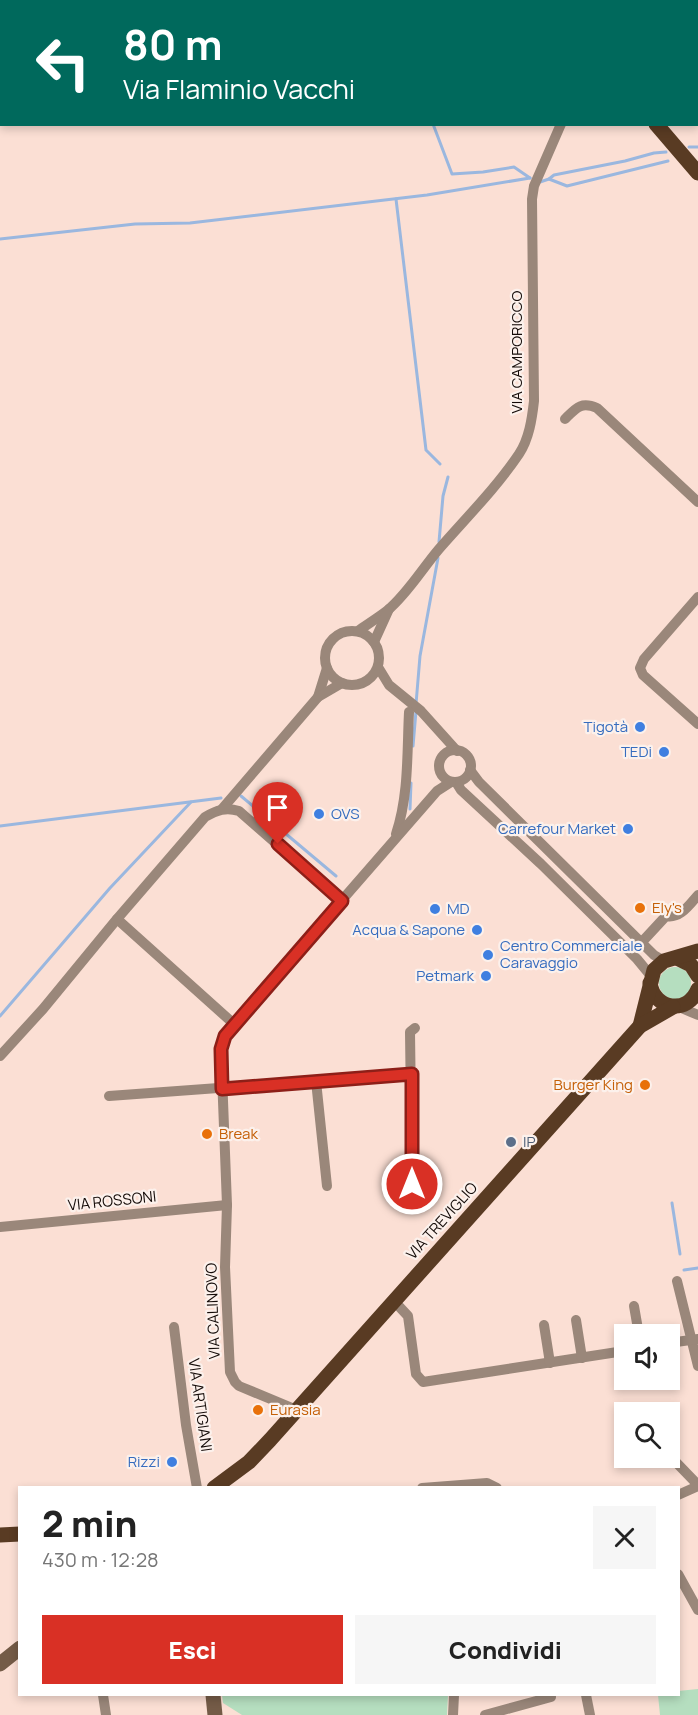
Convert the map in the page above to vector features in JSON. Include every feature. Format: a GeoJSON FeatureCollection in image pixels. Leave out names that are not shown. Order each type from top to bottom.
{"type":"FeatureCollection","features":[{"type":"Feature","properties":{"kind":"main road"},"geometry":{"type":"LineString","coordinates":[[658,126],[698,173]]}},
{"type":"Feature","properties":{"kind":"main road"},"geometry":{"type":"LineString","coordinates":[[640,1026],[654,970],[670,959],[698,951]]}},
{"type":"Feature","properties":{"kind":"main road"},"geometry":{"type":"LineString","coordinates":[[670,959],[691,964],[698,976]]}},
{"type":"Feature","properties":{"kind":"main road"},"geometry":{"type":"LineString","coordinates":[[651,979],[654,996],[660,1002],[676,1007]]}},
{"type":"Feature","properties":{"kind":"main road"},"geometry":{"type":"LineString","coordinates":[[640,1026],[690,1002],[698,993]]}},
{"type":"Feature","properties":{"kind":"main road","name":"VIA TREVIGLIO"},"geometry":{"type":"LineString","coordinates":[[249,1462],[640,1026]]}},
{"type":"Feature","properties":{"kind":"main road"},"geometry":{"type":"LineString","coordinates":[[217,1486],[249,1462]]}},
{"type":"Feature","properties":{"kind":"main road"},"geometry":{"type":"LineString","coordinates":[[233,1486],[249,1462]]}},
{"type":"Feature","properties":{"kind":"main road"},"geometry":{"type":"LineString","coordinates":[[0,1535],[18,1534]]}},
{"type":"Feature","properties":{"kind":"street","name":"VIA CAMPORICCO"},"geometry":{"type":"LineString","coordinates":[[374,642],[390,609],[480,504],[520,453],[532,422],[534,401],[532,199],[534,186],[560,126]]}},
{"type":"Feature","properties":{"kind":"street"},"geometry":{"type":"LineString","coordinates":[[565,419],[581,405],[589,404],[597,408],[698,502]]}},
{"type":"Feature","properties":{"kind":"street"},"geometry":{"type":"LineString","coordinates":[[698,597],[644,659],[640,668],[643,675],[698,724]]}},
{"type":"Feature","properties":{"kind":"street","name":"VIA CAMPORICCO"},"geometry":{"type":"LineString","coordinates":[[358,631],[390,609]]}},
{"type":"Feature","properties":{"kind":"street"},"geometry":{"type":"LineString","coordinates":[[318,697],[327,668],[326,651],[332,639],[344,632],[358,631],[366,634],[374,642],[379,653],[378,667],[369,679],[357,685],[342,683],[333,677],[327,668]]}},
{"type":"Feature","properties":{"kind":"street"},"geometry":{"type":"LineString","coordinates":[[378,667],[389,685],[436,726],[457,751],[467,756],[470,770],[466,777],[453,782]]}},
{"type":"Feature","properties":{"kind":"street"},"geometry":{"type":"LineString","coordinates":[[369,679],[389,685]]}},
{"type":"Feature","properties":{"kind":"street"},"geometry":{"type":"LineString","coordinates":[[0,1056],[43,1009],[205,817],[222,809],[318,697],[342,683]]}},
{"type":"Feature","properties":{"kind":"street"},"geometry":{"type":"LineString","coordinates":[[394,840],[402,815],[405,792],[409,712]]}},
{"type":"Feature","properties":{"kind":"street"},"geometry":{"type":"LineString","coordinates":[[436,726],[444,755]]}},
{"type":"Feature","properties":{"kind":"street"},"geometry":{"type":"LineString","coordinates":[[437,791],[439,764],[448,752],[457,751]]}},
{"type":"Feature","properties":{"kind":"street"},"geometry":{"type":"LineString","coordinates":[[470,770],[479,782],[641,943],[654,955],[670,959]]}},
{"type":"Feature","properties":{"kind":"street"},"geometry":{"type":"LineString","coordinates":[[440,773],[446,780],[453,782],[541,864],[637,959],[651,979]]}},
{"type":"Feature","properties":{"kind":"street","name":"VIA CALINOVO"},"geometry":{"type":"LineString","coordinates":[[297,1410],[239,1386],[232,1377],[225,1268],[227,1205],[221,1049],[225,1036],[234,1024],[437,791],[453,782]]}},
{"type":"Feature","properties":{"kind":"street"},"geometry":{"type":"LineString","coordinates":[[222,809],[239,811],[342,901]]}},
{"type":"Feature","properties":{"kind":"street"},"geometry":{"type":"LineString","coordinates":[[541,864],[551,853]]}},
{"type":"Feature","properties":{"kind":"street"},"geometry":{"type":"LineString","coordinates":[[641,943],[666,916],[678,915],[698,896]]}},
{"type":"Feature","properties":{"kind":"street"},"geometry":{"type":"LineString","coordinates":[[117,919],[234,1024]]}},
{"type":"Feature","properties":{"kind":"street"},"geometry":{"type":"LineString","coordinates":[[676,1007],[698,1015]]}},
{"type":"Feature","properties":{"kind":"street"},"geometry":{"type":"LineString","coordinates":[[412,1184],[410,1032],[415,1028]]}},
{"type":"Feature","properties":{"kind":"street"},"geometry":{"type":"LineString","coordinates":[[109,1096],[412,1074]]}},
{"type":"Feature","properties":{"kind":"street"},"geometry":{"type":"LineString","coordinates":[[316,1081],[327,1186]]}},
{"type":"Feature","properties":{"kind":"street","name":"VIA ROSSONI"},"geometry":{"type":"LineString","coordinates":[[0,1227],[227,1205]]}},
{"type":"Feature","properties":{"kind":"street"},"geometry":{"type":"LineString","coordinates":[[677,1281],[694,1339],[698,1366]]}},
{"type":"Feature","properties":{"kind":"street"},"geometry":{"type":"LineString","coordinates":[[394,1301],[408,1317],[416,1374],[423,1382],[614,1353]]}},
{"type":"Feature","properties":{"kind":"street"},"geometry":{"type":"LineString","coordinates":[[634,1306],[637,1324]]}},
{"type":"Feature","properties":{"kind":"street"},"geometry":{"type":"LineString","coordinates":[[576,1320],[582,1358]]}},
{"type":"Feature","properties":{"kind":"street"},"geometry":{"type":"LineString","coordinates":[[544,1325],[550,1363]]}},
{"type":"Feature","properties":{"kind":"street","name":"VIA ARTIGIANI"},"geometry":{"type":"LineString","coordinates":[[174,1327],[196,1486]]}},
{"type":"Feature","properties":{"kind":"street"},"geometry":{"type":"LineString","coordinates":[[680,1466],[698,1485],[680,1494]]}},
{"type":"Feature","properties":{"kind":"street"},"geometry":{"type":"LineString","coordinates":[[448,1486],[487,1483],[493,1486]]}},
{"type":"Feature","properties":{"kind":"street"},"geometry":{"type":"LineString","coordinates":[[680,1578],[698,1610]]}},
{"type":"Feature","properties":{"kind":"street"},"geometry":{"type":"LineString","coordinates":[[0,1664],[18,1650]]}},
{"type":"Feature","properties":{"kind":"street"},"geometry":{"type":"LineString","coordinates":[[103,1696],[106,1715]]}},
{"type":"Feature","properties":{"kind":"street"},"geometry":{"type":"LineString","coordinates":[[213,1696],[215,1715]]}},
{"type":"Feature","properties":{"kind":"street"},"geometry":{"type":"LineString","coordinates":[[453,1715],[454,1696]]}},
{"type":"Feature","properties":{"kind":"street"},"geometry":{"type":"LineString","coordinates":[[586,1696],[590,1715]]}},
{"type":"Feature","properties":{"kind":"street"},"geometry":{"type":"LineString","coordinates":[[485,1715],[551,1697]]}},
{"type":"Feature","properties":{"kind":"green space"},"geometry":{"type":"Polygon","coordinates":[[[675,967],[686,972],[691,983],[686,994],[675,999],[664,994],[659,983],[664,972],[675,967]]]}},
{"type":"Feature","properties":{"kind":"green space"},"geometry":{"type":"Polygon","coordinates":[[[698,1689],[698,1715],[660,1715],[658,1696],[680,1696],[680,1691],[698,1689]]]}},
{"type":"Feature","properties":{"kind":"green space"},"geometry":{"type":"Polygon","coordinates":[[[222,1696],[448,1696],[447,1715],[242,1715],[223,1703],[222,1696]]]}},
{"type":"Feature","properties":{"kind":"waterway"},"geometry":{"type":"LineString","coordinates":[[434,126],[452,174],[514,167],[530,178]]}},
{"type":"Feature","properties":{"kind":"waterway"},"geometry":{"type":"LineString","coordinates":[[689,147],[698,147]]}},
{"type":"Feature","properties":{"kind":"waterway"},"geometry":{"type":"LineString","coordinates":[[549,179],[554,175],[666,152]]}},
{"type":"Feature","properties":{"kind":"waterway"},"geometry":{"type":"LineString","coordinates":[[540,182],[549,179],[567,186],[668,161]]}},
{"type":"Feature","properties":{"kind":"waterway"},"geometry":{"type":"LineString","coordinates":[[0,239],[135,224],[190,223],[427,195],[530,178]]}},
{"type":"Feature","properties":{"kind":"waterway"},"geometry":{"type":"LineString","coordinates":[[396,199],[426,450],[440,464]]}},
{"type":"Feature","properties":{"kind":"waterway"},"geometry":{"type":"LineString","coordinates":[[439,542],[443,496],[448,477]]}},
{"type":"Feature","properties":{"kind":"waterway"},"geometry":{"type":"LineString","coordinates":[[416,704],[420,656],[438,558]]}},
{"type":"Feature","properties":{"kind":"waterway"},"geometry":{"type":"LineString","coordinates":[[413,746],[416,711]]}},
{"type":"Feature","properties":{"kind":"waterway"},"geometry":{"type":"LineString","coordinates":[[410,809],[411,783]]}},
{"type":"Feature","properties":{"kind":"waterway"},"geometry":{"type":"LineString","coordinates":[[241,796],[336,876]]}},
{"type":"Feature","properties":{"kind":"waterway"},"geometry":{"type":"LineString","coordinates":[[0,826],[221,798]]}},
{"type":"Feature","properties":{"kind":"waterway"},"geometry":{"type":"LineString","coordinates":[[0,1016],[110,888],[191,802]]}},
{"type":"Feature","properties":{"kind":"waterway"},"geometry":{"type":"LineString","coordinates":[[672,1203],[680,1254]]}},
{"type":"Feature","properties":{"kind":"waterway"},"geometry":{"type":"LineString","coordinates":[[684,1270],[698,1268]]}},
{"type":"Feature","properties":{"kind":"place","name":"Tigotà"},"geometry":{"type":"Point","coordinates":[640,727]}},
{"type":"Feature","properties":{"kind":"place","name":"TEDi"},"geometry":{"type":"Point","coordinates":[664,752]}},
{"type":"Feature","properties":{"kind":"place","name":"OVS"},"geometry":{"type":"Point","coordinates":[319,814]}},
{"type":"Feature","properties":{"kind":"place","name":"Carrefour Market"},"geometry":{"type":"Point","coordinates":[628,829]}},
{"type":"Feature","properties":{"kind":"place","name":"Ely's"},"geometry":{"type":"Point","coordinates":[640,908]}},
{"type":"Feature","properties":{"kind":"place","name":"MD"},"geometry":{"type":"Point","coordinates":[435,909]}},
{"type":"Feature","properties":{"kind":"place","name":"Acqua & Sapone"},"geometry":{"type":"Point","coordinates":[477,930]}},
{"type":"Feature","properties":{"kind":"place","name":"Centro Commerciale Caravaggio"},"geometry":{"type":"Point","coordinates":[488,955]}},
{"type":"Feature","properties":{"kind":"place","name":"Petmark"},"geometry":{"type":"Point","coordinates":[486,976]}},
{"type":"Feature","properties":{"kind":"place","name":"Burger King"},"geometry":{"type":"Point","coordinates":[645,1085]}},
{"type":"Feature","properties":{"kind":"place","name":"Break"},"geometry":{"type":"Point","coordinates":[207,1134]}},
{"type":"Feature","properties":{"kind":"place","name":"IP"},"geometry":{"type":"Point","coordinates":[511,1142]}},
{"type":"Feature","properties":{"kind":"place","name":"Eurasia"},"geometry":{"type":"Point","coordinates":[258,1410]}},
{"type":"Feature","properties":{"kind":"place","name":"Rizzi"},"geometry":{"type":"Point","coordinates":[172,1462]}},
{"type":"Feature","properties":{"kind":"route"},"geometry":{"type":"LineString","coordinates":[[278,844],[342,901],[225,1036],[221,1049],[222,1089],[412,1074],[412,1184]]}}]}
